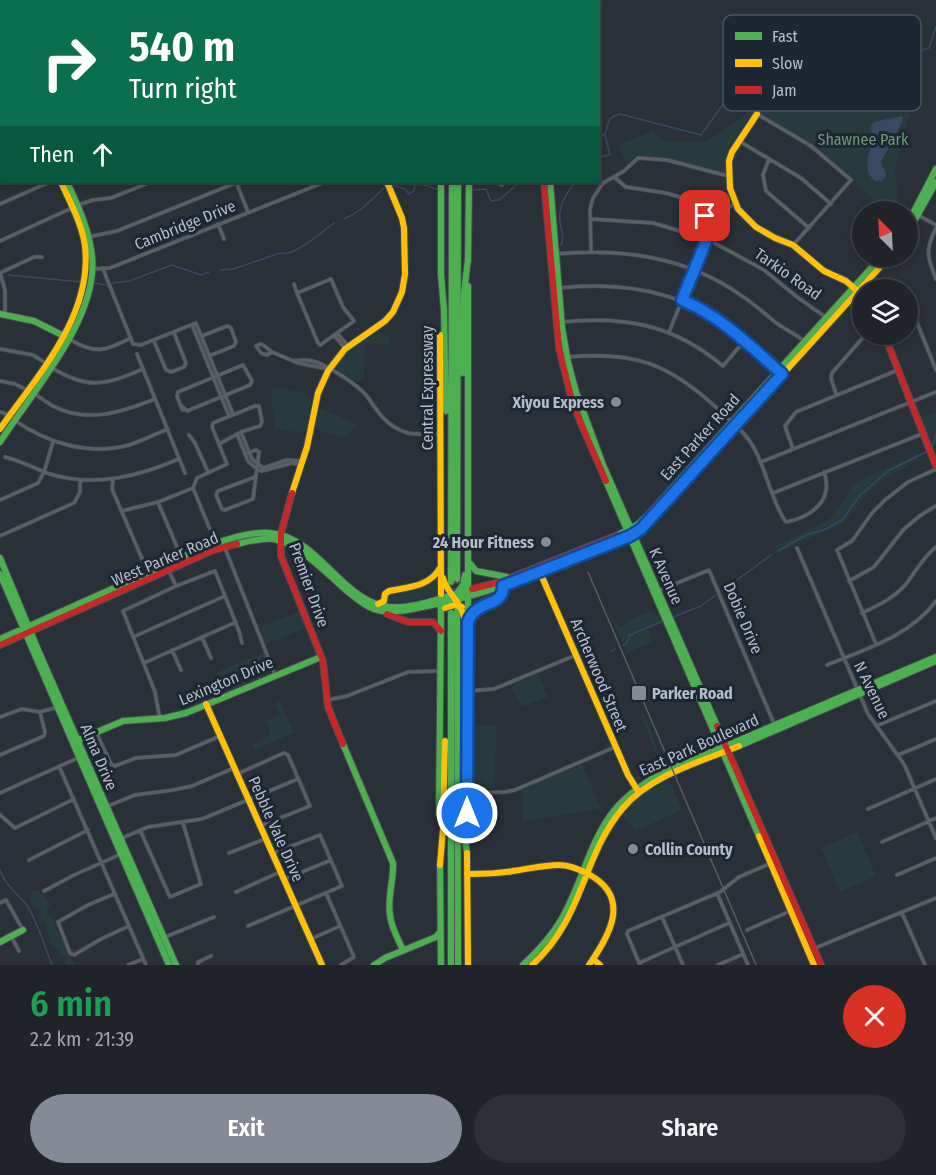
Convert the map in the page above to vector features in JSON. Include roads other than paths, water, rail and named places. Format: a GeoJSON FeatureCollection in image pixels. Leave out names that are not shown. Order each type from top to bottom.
{"type":"FeatureCollection","features":[{"type":"Feature","properties":{"kind":"main road"},"geometry":{"type":"LineString","coordinates":[[757,114],[729,161],[728,176],[735,204],[743,216],[756,227],[780,241],[793,245],[824,271],[852,286]]}},
{"type":"Feature","properties":{"kind":"main road"},"geometry":{"type":"LineString","coordinates":[[918,210],[936,169]]}},
{"type":"Feature","properties":{"kind":"main road"},"geometry":{"type":"LineString","coordinates":[[918,211],[936,182]]}},
{"type":"Feature","properties":{"kind":"main road"},"geometry":{"type":"LineString","coordinates":[[62,183],[75,206]]}},
{"type":"Feature","properties":{"kind":"main road"},"geometry":{"type":"LineString","coordinates":[[0,442],[12,417],[85,306],[89,269],[86,237],[67,183]]}},
{"type":"Feature","properties":{"kind":"main road","name":"Premier Drive"},"geometry":{"type":"LineString","coordinates":[[387,183],[404,228],[402,293],[393,313],[385,323],[347,347],[328,369],[317,396],[309,441],[280,537],[281,556],[321,657],[326,678],[326,700],[360,789],[372,810],[393,863],[394,876],[389,912],[403,950]]}},
{"type":"Feature","properties":{"kind":"main road","name":"Central Expressway"},"geometry":{"type":"LineString","coordinates":[[441,183],[441,594]]}},
{"type":"Feature","properties":{"kind":"main road","name":"Central Expressway"},"geometry":{"type":"LineString","coordinates":[[452,183],[451,427],[457,584]]}},
{"type":"Feature","properties":{"kind":"main road","name":"Central Expressway"},"geometry":{"type":"LineString","coordinates":[[457,584],[458,183]]}},
{"type":"Feature","properties":{"kind":"main road"},"geometry":{"type":"LineString","coordinates":[[469,183],[468,560],[476,571],[506,578],[513,577]]}},
{"type":"Feature","properties":{"kind":"main road","name":"K Avenue"},"geometry":{"type":"LineString","coordinates":[[544,183],[558,322],[564,357],[582,420],[811,949],[821,965]]}},
{"type":"Feature","properties":{"kind":"main road","name":"K Avenue"},"geometry":{"type":"LineString","coordinates":[[550,183],[553,254]]}},
{"type":"Feature","properties":{"kind":"main road"},"geometry":{"type":"LineString","coordinates":[[458,409],[462,391],[464,293],[468,259]]}},
{"type":"Feature","properties":{"kind":"main road","name":"East Parker Road"},"geometry":{"type":"LineString","coordinates":[[869,279],[880,267]]}},
{"type":"Feature","properties":{"kind":"main road"},"geometry":{"type":"LineString","coordinates":[[441,274],[446,415],[451,427]]}},
{"type":"Feature","properties":{"kind":"main road","name":"East Parker Road"},"geometry":{"type":"LineString","coordinates":[[502,584],[630,532],[660,505],[780,372],[852,297]]}},
{"type":"Feature","properties":{"kind":"main road"},"geometry":{"type":"LineString","coordinates":[[3,314],[28,319],[65,337]]}},
{"type":"Feature","properties":{"kind":"main road"},"geometry":{"type":"LineString","coordinates":[[888,345],[936,468]]}},
{"type":"Feature","properties":{"kind":"main road"},"geometry":{"type":"LineString","coordinates":[[0,429],[12,417]]}},
{"type":"Feature","properties":{"kind":"main road"},"geometry":{"type":"LineString","coordinates":[[441,965],[441,631],[451,609],[457,584],[468,441]]}},
{"type":"Feature","properties":{"kind":"main road"},"geometry":{"type":"LineString","coordinates":[[441,478],[443,581],[457,584]]}},
{"type":"Feature","properties":{"kind":"main road","name":"West Parker Road"},"geometry":{"type":"LineString","coordinates":[[0,639],[68,613],[129,583],[221,545],[265,533],[299,543],[360,602],[379,608],[403,607],[454,597],[502,584]]}},
{"type":"Feature","properties":{"kind":"main road","name":"Alma Drive"},"geometry":{"type":"LineString","coordinates":[[0,558],[8,584],[81,757],[161,939],[176,965]]}},
{"type":"Feature","properties":{"kind":"main road"},"geometry":{"type":"LineString","coordinates":[[458,965],[451,609],[457,584],[468,560]]}},
{"type":"Feature","properties":{"kind":"main road"},"geometry":{"type":"LineString","coordinates":[[440,566],[434,577],[427,582],[389,591],[385,594],[379,608],[408,622],[433,622],[441,631]]}},
{"type":"Feature","properties":{"kind":"main road","name":"East Parker Road"},"geometry":{"type":"LineString","coordinates":[[502,584],[513,577],[539,569]]}},
{"type":"Feature","properties":{"kind":"main road","name":"Archerwood Street"},"geometry":{"type":"LineString","coordinates":[[539,569],[629,777],[637,790]]}},
{"type":"Feature","properties":{"kind":"main road","name":"Alma Drive"},"geometry":{"type":"LineString","coordinates":[[0,573],[8,584]]}},
{"type":"Feature","properties":{"kind":"main road"},"geometry":{"type":"LineString","coordinates":[[468,622],[477,609],[501,598],[502,584]]}},
{"type":"Feature","properties":{"kind":"main road"},"geometry":{"type":"LineString","coordinates":[[468,599],[468,965]]}},
{"type":"Feature","properties":{"kind":"main road"},"geometry":{"type":"LineString","coordinates":[[440,726],[443,620],[451,609]]}},
{"type":"Feature","properties":{"kind":"main road"},"geometry":{"type":"LineString","coordinates":[[451,609],[468,727]]}},
{"type":"Feature","properties":{"kind":"main road","name":"West Parker Road"},"geometry":{"type":"LineString","coordinates":[[0,645],[27,630]]}},
{"type":"Feature","properties":{"kind":"main road","name":"Lexington Drive"},"geometry":{"type":"LineString","coordinates":[[75,741],[130,720],[176,716],[321,657]]}},
{"type":"Feature","properties":{"kind":"main road","name":"East Park Boulevard"},"geometry":{"type":"LineString","coordinates":[[532,965],[562,925],[600,835],[614,809],[654,777],[724,750],[936,659]]}},
{"type":"Feature","properties":{"kind":"main road","name":"Pebble Vale Drive"},"geometry":{"type":"LineString","coordinates":[[206,704],[322,965]]}},
{"type":"Feature","properties":{"kind":"main road"},"geometry":{"type":"LineString","coordinates":[[454,710],[462,745],[463,824],[467,853]]}},
{"type":"Feature","properties":{"kind":"main road"},"geometry":{"type":"LineString","coordinates":[[440,865],[445,739],[454,710]]}},
{"type":"Feature","properties":{"kind":"main road"},"geometry":{"type":"LineString","coordinates":[[451,965],[454,710]]}},
{"type":"Feature","properties":{"kind":"main road"},"geometry":{"type":"LineString","coordinates":[[467,874],[503,873],[561,865],[585,873],[605,884],[615,904],[609,927],[591,962],[600,965]]}},
{"type":"Feature","properties":{"kind":"main road"},"geometry":{"type":"LineString","coordinates":[[0,942],[23,930]]}},
{"type":"Feature","properties":{"kind":"main road"},"geometry":{"type":"LineString","coordinates":[[374,965],[436,937],[440,932]]}},
{"type":"Feature","properties":{"kind":"main road","name":"Alma Drive"},"geometry":{"type":"LineString","coordinates":[[161,939],[169,965]]}},
{"type":"Feature","properties":{"kind":"main road"},"geometry":{"type":"LineString","coordinates":[[425,941],[435,940],[440,945]]}},
{"type":"Feature","properties":{"kind":"main road","name":"K Avenue"},"geometry":{"type":"LineString","coordinates":[[811,949],[814,965]]}},
{"type":"Feature","properties":{"kind":"main road","name":"East Park Boulevard"},"geometry":{"type":"LineString","coordinates":[[523,965],[540,954]]}},
{"type":"Feature","properties":{"kind":"street"},"geometry":{"type":"LineString","coordinates":[[757,114],[811,146],[851,180],[793,245]]}},
{"type":"Feature","properties":{"kind":"street"},"geometry":{"type":"LineString","coordinates":[[739,141],[801,178],[831,204]]}},
{"type":"Feature","properties":{"kind":"street"},"geometry":{"type":"LineString","coordinates":[[591,251],[590,204],[596,191],[603,183],[641,157],[667,160],[728,176]]}},
{"type":"Feature","properties":{"kind":"street"},"geometry":{"type":"LineString","coordinates":[[769,159],[763,175],[766,191],[809,228]]}},
{"type":"Feature","properties":{"kind":"street"},"geometry":{"type":"LineString","coordinates":[[614,177],[626,187],[666,193],[697,202],[706,218],[710,230],[669,332]]}},
{"type":"Feature","properties":{"kind":"street"},"geometry":{"type":"LineString","coordinates":[[0,204],[48,183]]}},
{"type":"Feature","properties":{"kind":"street"},"geometry":{"type":"LineString","coordinates":[[0,242],[75,206],[93,200],[111,198],[148,183]]}},
{"type":"Feature","properties":{"kind":"street"},"geometry":{"type":"LineString","coordinates":[[86,237],[117,231],[235,183]]}},
{"type":"Feature","properties":{"kind":"street"},"geometry":{"type":"LineString","coordinates":[[237,183],[248,212]]}},
{"type":"Feature","properties":{"kind":"street","name":"Cambridge Drive"},"geometry":{"type":"LineString","coordinates":[[89,269],[110,268],[322,183]]}},
{"type":"Feature","properties":{"kind":"street"},"geometry":{"type":"LineString","coordinates":[[706,218],[735,204]]}},
{"type":"Feature","properties":{"kind":"street"},"geometry":{"type":"LineString","coordinates":[[918,215],[936,226],[929,241],[928,256],[936,279]]}},
{"type":"Feature","properties":{"kind":"street","name":"Tarkio Road"},"geometry":{"type":"LineString","coordinates":[[590,219],[653,223],[707,239],[758,267],[829,319]]}},
{"type":"Feature","properties":{"kind":"street"},"geometry":{"type":"LineString","coordinates":[[218,224],[224,239]]}},
{"type":"Feature","properties":{"kind":"street"},"geometry":{"type":"LineString","coordinates":[[553,254],[591,251],[618,252],[650,256],[695,270],[741,294],[807,344]]}},
{"type":"Feature","properties":{"kind":"street"},"geometry":{"type":"LineString","coordinates":[[3,314],[5,290],[0,273],[34,257],[42,257]]}},
{"type":"Feature","properties":{"kind":"street"},"geometry":{"type":"LineString","coordinates":[[103,269],[133,344],[141,345],[154,341],[194,324],[231,415]]}},
{"type":"Feature","properties":{"kind":"street"},"geometry":{"type":"LineString","coordinates":[[294,284],[297,293],[318,343],[322,344],[354,321],[343,307],[331,279],[297,293]]}},
{"type":"Feature","properties":{"kind":"street"},"geometry":{"type":"LineString","coordinates":[[556,288],[616,285],[651,290],[682,300],[720,320],[746,340],[780,372]]}},
{"type":"Feature","properties":{"kind":"street"},"geometry":{"type":"LineString","coordinates":[[558,322],[629,321],[669,332],[702,350],[723,366],[746,340]]}},
{"type":"Feature","properties":{"kind":"street"},"geometry":{"type":"LineString","coordinates":[[918,325],[936,370]]}},
{"type":"Feature","properties":{"kind":"street"},"geometry":{"type":"LineString","coordinates":[[200,337],[230,327],[236,344],[208,356]]}},
{"type":"Feature","properties":{"kind":"street"},"geometry":{"type":"LineString","coordinates":[[154,341],[167,371],[171,372],[184,367],[186,363],[174,333]]}},
{"type":"Feature","properties":{"kind":"street"},"geometry":{"type":"LineString","coordinates":[[335,334],[347,347]]}},
{"type":"Feature","properties":{"kind":"street"},"geometry":{"type":"LineString","coordinates":[[65,337],[88,350],[99,351],[131,338]]}},
{"type":"Feature","properties":{"kind":"street"},"geometry":{"type":"LineString","coordinates":[[272,352],[267,355],[261,353],[256,346],[262,345],[293,361],[305,360],[325,366],[355,384],[382,418],[397,429],[416,434],[441,434]]}},
{"type":"Feature","properties":{"kind":"street"},"geometry":{"type":"LineString","coordinates":[[836,394],[831,378],[832,373],[856,345]]}},
{"type":"Feature","properties":{"kind":"street"},"geometry":{"type":"LineString","coordinates":[[0,349],[33,356],[71,379],[94,383],[117,380],[143,369]]}},
{"type":"Feature","properties":{"kind":"street"},"geometry":{"type":"LineString","coordinates":[[137,354],[185,473]]}},
{"type":"Feature","properties":{"kind":"street"},"geometry":{"type":"LineString","coordinates":[[564,357],[614,355],[637,359],[660,366],[696,389],[734,424],[752,445],[783,517],[788,522],[818,507],[824,500],[828,489],[825,472]]}},
{"type":"Feature","properties":{"kind":"street"},"geometry":{"type":"LineString","coordinates":[[243,365],[252,383],[187,411],[180,404],[177,393],[215,376],[243,365]]}},
{"type":"Feature","properties":{"kind":"street"},"geometry":{"type":"LineString","coordinates":[[793,449],[785,426],[789,419],[800,410],[898,370]]}},
{"type":"Feature","properties":{"kind":"street"},"geometry":{"type":"LineString","coordinates":[[0,381],[15,384],[62,410],[91,416],[120,412],[155,399]]}},
{"type":"Feature","properties":{"kind":"street"},"geometry":{"type":"LineString","coordinates":[[761,462],[936,392]]}},
{"type":"Feature","properties":{"kind":"street"},"geometry":{"type":"LineString","coordinates":[[219,444],[261,425],[261,409],[257,406],[231,415],[212,425],[219,444],[227,464],[195,480],[193,488],[209,527],[221,545],[276,675]]}},
{"type":"Feature","properties":{"kind":"street"},"geometry":{"type":"LineString","coordinates":[[0,412],[12,417],[33,433],[52,441],[81,447],[116,447],[139,442],[168,429]]}},
{"type":"Feature","properties":{"kind":"street"},"geometry":{"type":"LineString","coordinates":[[239,433],[251,462],[258,468],[277,465],[287,460],[302,463]]}},
{"type":"Feature","properties":{"kind":"street"},"geometry":{"type":"LineString","coordinates":[[773,493],[922,434]]}},
{"type":"Feature","properties":{"kind":"street"},"geometry":{"type":"LineString","coordinates":[[189,435],[208,472]]}},
{"type":"Feature","properties":{"kind":"street"},"geometry":{"type":"LineString","coordinates":[[0,500],[34,486],[41,479],[52,441]]}},
{"type":"Feature","properties":{"kind":"street"},"geometry":{"type":"LineString","coordinates":[[247,453],[258,450],[258,468],[253,499],[225,510],[221,508],[216,495],[218,490],[255,477]]}},
{"type":"Feature","properties":{"kind":"street"},"geometry":{"type":"LineString","coordinates":[[5,457],[44,472],[80,479],[112,479],[138,474],[180,459]]}},
{"type":"Feature","properties":{"kind":"street"},"geometry":{"type":"LineString","coordinates":[[876,644],[837,550],[850,543],[872,513],[885,500],[908,482],[936,468]]}},
{"type":"Feature","properties":{"kind":"street"},"geometry":{"type":"LineString","coordinates":[[0,536],[74,503],[80,492],[80,479]]}},
{"type":"Feature","properties":{"kind":"street"},"geometry":{"type":"LineString","coordinates":[[112,479],[112,489],[143,561]]}},
{"type":"Feature","properties":{"kind":"street"},"geometry":{"type":"LineString","coordinates":[[122,511],[158,502],[193,488]]}},
{"type":"Feature","properties":{"kind":"street"},"geometry":{"type":"LineString","coordinates":[[158,502],[177,548]]}},
{"type":"Feature","properties":{"kind":"street"},"geometry":{"type":"LineString","coordinates":[[849,581],[874,567],[904,529],[921,515],[936,507]]}},
{"type":"Feature","properties":{"kind":"street"},"geometry":{"type":"LineString","coordinates":[[862,613],[886,601],[899,591],[925,557],[936,547]]}},
{"type":"Feature","properties":{"kind":"street","name":"N Avenue"},"geometry":{"type":"LineString","coordinates":[[796,548],[858,692],[876,726],[898,755],[936,838]]}},
{"type":"Feature","properties":{"kind":"street"},"geometry":{"type":"LineString","coordinates":[[167,567],[176,586]]}},
{"type":"Feature","properties":{"kind":"street","name":"Dobie Drive"},"geometry":{"type":"LineString","coordinates":[[656,592],[709,570],[775,728]]}},
{"type":"Feature","properties":{"kind":"street"},"geometry":{"type":"LineString","coordinates":[[160,718],[158,699],[123,611],[205,573],[215,571],[242,643]]}},
{"type":"Feature","properties":{"kind":"street"},"geometry":{"type":"LineString","coordinates":[[133,637],[225,596]]}},
{"type":"Feature","properties":{"kind":"street"},"geometry":{"type":"LineString","coordinates":[[827,665],[876,644],[913,624],[934,608],[936,601]]}},
{"type":"Feature","properties":{"kind":"street"},"geometry":{"type":"LineString","coordinates":[[143,663],[236,622]]}},
{"type":"Feature","properties":{"kind":"street"},"geometry":{"type":"LineString","coordinates":[[202,637],[211,658]]}},
{"type":"Feature","properties":{"kind":"street"},"geometry":{"type":"LineString","coordinates":[[172,650],[181,670]]}},
{"type":"Feature","properties":{"kind":"street"},"geometry":{"type":"LineString","coordinates":[[468,691],[494,689],[576,655]]}},
{"type":"Feature","properties":{"kind":"street"},"geometry":{"type":"LineString","coordinates":[[326,700],[347,696],[406,672],[440,671]]}},
{"type":"Feature","properties":{"kind":"street"},"geometry":{"type":"LineString","coordinates":[[876,726],[936,701]]}},
{"type":"Feature","properties":{"kind":"street"},"geometry":{"type":"LineString","coordinates":[[0,717],[22,709],[40,712],[59,706]]}},
{"type":"Feature","properties":{"kind":"street"},"geometry":{"type":"LineString","coordinates":[[0,755],[44,736],[40,712]]}},
{"type":"Feature","properties":{"kind":"street"},"geometry":{"type":"LineString","coordinates":[[96,732],[111,764],[115,766],[136,758],[176,755],[220,736]]}},
{"type":"Feature","properties":{"kind":"street"},"geometry":{"type":"LineString","coordinates":[[898,755],[936,739]]}},
{"type":"Feature","properties":{"kind":"street"},"geometry":{"type":"LineString","coordinates":[[467,792],[500,793],[515,790],[616,747]]}},
{"type":"Feature","properties":{"kind":"street"},"geometry":{"type":"LineString","coordinates":[[104,808],[135,795],[192,786],[286,753],[310,806],[260,826]]}},
{"type":"Feature","properties":{"kind":"street"},"geometry":{"type":"LineString","coordinates":[[0,793],[81,757]]}},
{"type":"Feature","properties":{"kind":"street"},"geometry":{"type":"LineString","coordinates":[[59,766],[146,965]]}},
{"type":"Feature","properties":{"kind":"street"},"geometry":{"type":"LineString","coordinates":[[117,840],[140,830],[202,819],[298,779]]}},
{"type":"Feature","properties":{"kind":"street"},"geometry":{"type":"LineString","coordinates":[[868,809],[936,779]]}},
{"type":"Feature","properties":{"kind":"street"},"geometry":{"type":"LineString","coordinates":[[0,815],[15,828],[74,799]]}},
{"type":"Feature","properties":{"kind":"street"},"geometry":{"type":"LineString","coordinates":[[882,842],[936,818]]}},
{"type":"Feature","properties":{"kind":"street"},"geometry":{"type":"LineString","coordinates":[[140,830],[170,897],[201,884],[183,824]]}},
{"type":"Feature","properties":{"kind":"street"},"geometry":{"type":"LineString","coordinates":[[29,860],[88,830]]}},
{"type":"Feature","properties":{"kind":"street"},"geometry":{"type":"LineString","coordinates":[[248,926],[342,886],[320,835],[272,853]]}},
{"type":"Feature","properties":{"kind":"street"},"geometry":{"type":"LineString","coordinates":[[229,854],[265,839]]}},
{"type":"Feature","properties":{"kind":"street"},"geometry":{"type":"LineString","coordinates":[[44,891],[123,853]]}},
{"type":"Feature","properties":{"kind":"street"},"geometry":{"type":"LineString","coordinates":[[897,875],[936,858]]}},
{"type":"Feature","properties":{"kind":"street"},"geometry":{"type":"LineString","coordinates":[[283,880],[331,860]]}},
{"type":"Feature","properties":{"kind":"street"},"geometry":{"type":"LineString","coordinates":[[729,923],[640,964],[627,932],[717,893],[740,877],[773,862]]}},
{"type":"Feature","properties":{"kind":"street"},"geometry":{"type":"LineString","coordinates":[[236,892],[280,872]]}},
{"type":"Feature","properties":{"kind":"street"},"geometry":{"type":"LineString","coordinates":[[326,893],[354,957],[341,965]]}},
{"type":"Feature","properties":{"kind":"street"},"geometry":{"type":"LineString","coordinates":[[717,893],[748,965]]}},
{"type":"Feature","properties":{"kind":"street"},"geometry":{"type":"LineString","coordinates":[[115,894],[88,905],[58,922],[70,953],[74,955],[129,926]]}},
{"type":"Feature","properties":{"kind":"street"},"geometry":{"type":"LineString","coordinates":[[811,949],[936,898]]}},
{"type":"Feature","properties":{"kind":"street"},"geometry":{"type":"LineString","coordinates":[[0,903],[6,900],[23,930]]}},
{"type":"Feature","properties":{"kind":"street"},"geometry":{"type":"LineString","coordinates":[[747,930],[794,909]]}},
{"type":"Feature","properties":{"kind":"street"},"geometry":{"type":"LineString","coordinates":[[903,913],[925,965]]}},
{"type":"Feature","properties":{"kind":"street"},"geometry":{"type":"LineString","coordinates":[[662,916],[683,965]]}},
{"type":"Feature","properties":{"kind":"street"},"geometry":{"type":"LineString","coordinates":[[161,939],[214,917]]}},
{"type":"Feature","properties":{"kind":"street"},"geometry":{"type":"LineString","coordinates":[[309,939],[340,926]]}},
{"type":"Feature","properties":{"kind":"street"},"geometry":{"type":"LineString","coordinates":[[11,936],[19,951]]}},
{"type":"Feature","properties":{"kind":"street"},"geometry":{"type":"LineString","coordinates":[[718,965],[743,954]]}},
{"type":"Feature","properties":{"kind":"street"},"geometry":{"type":"LineString","coordinates":[[198,965],[198,962],[211,956]]}},
{"type":"Feature","properties":{"kind":"street"},"geometry":{"type":"LineString","coordinates":[[128,965],[144,958]]}},
{"type":"Feature","properties":{"kind":"water"},"geometry":{"type":"Polygon","coordinates":[[[901,116],[903,118],[901,124],[881,162],[886,175],[882,181],[875,181],[867,167],[872,140],[871,126],[874,122],[901,116]]]}},
{"type":"Feature","properties":{"kind":"waterway"},"geometry":{"type":"LineString","coordinates":[[921,50],[929,48],[936,27]]}},
{"type":"Feature","properties":{"kind":"waterway"},"geometry":{"type":"LineString","coordinates":[[600,135],[605,134],[608,122],[620,114],[701,135],[723,104]]}},
{"type":"Feature","properties":{"kind":"waterway"},"geometry":{"type":"LineString","coordinates":[[600,157],[610,155],[605,135]]}},
{"type":"Feature","properties":{"kind":"waterway"},"geometry":{"type":"LineString","coordinates":[[472,190],[486,189],[491,201],[499,200],[519,183]]}},
{"type":"Feature","properties":{"kind":"waterway"},"geometry":{"type":"LineString","coordinates":[[561,246],[561,208],[565,197],[575,183]]}},
{"type":"Feature","properties":{"kind":"waterway"},"geometry":{"type":"LineString","coordinates":[[393,185],[405,189],[409,194],[414,191],[415,185],[437,189]]}},
{"type":"Feature","properties":{"kind":"waterway"},"geometry":{"type":"LineString","coordinates":[[344,219],[361,209],[384,188]]}},
{"type":"Feature","properties":{"kind":"waterway"},"geometry":{"type":"LineString","coordinates":[[220,270],[233,269],[280,253],[293,251],[308,243],[334,223]]}},
{"type":"Feature","properties":{"kind":"waterway"},"geometry":{"type":"LineString","coordinates":[[112,283],[129,281],[172,265],[201,275],[209,272]]}},
{"type":"Feature","properties":{"kind":"waterway"},"geometry":{"type":"LineString","coordinates":[[8,275],[82,282]]}},
{"type":"Feature","properties":{"kind":"waterway"},"geometry":{"type":"LineString","coordinates":[[93,283],[106,285]]}},
{"type":"Feature","properties":{"kind":"waterway"},"geometry":{"type":"LineString","coordinates":[[932,447],[936,435]]}},
{"type":"Feature","properties":{"kind":"waterway"},"geometry":{"type":"LineString","coordinates":[[778,551],[806,535],[826,529],[842,520],[860,495],[888,471],[926,452]]}},
{"type":"Feature","properties":{"kind":"waterway"},"geometry":{"type":"LineString","coordinates":[[722,591],[771,555]]}},
{"type":"Feature","properties":{"kind":"waterway"},"geometry":{"type":"LineString","coordinates":[[673,617],[701,606],[716,595]]}},
{"type":"Feature","properties":{"kind":"waterway"},"geometry":{"type":"LineString","coordinates":[[623,645],[626,644],[630,635],[663,621]]}},
{"type":"Feature","properties":{"kind":"waterway"},"geometry":{"type":"LineString","coordinates":[[0,870],[8,884],[30,910],[52,965]]}},
{"type":"Feature","properties":{"kind":"tunnel"},"geometry":{"type":"LineString","coordinates":[[457,579],[457,608]]}},
{"type":"Feature","properties":{"kind":"tram line"},"geometry":{"type":"LineString","coordinates":[[588,572],[756,965]]}},
{"type":"Feature","properties":{"kind":"place","name":"Xiyou Express"},"geometry":{"type":"Point","coordinates":[616,402]}},
{"type":"Feature","properties":{"kind":"place","name":"24 Hour Fitness"},"geometry":{"type":"Point","coordinates":[546,542]}},
{"type":"Feature","properties":{"kind":"place","name":"Parker Road"},"geometry":{"type":"Point","coordinates":[639,693]}},
{"type":"Feature","properties":{"kind":"place","name":"Collin County"},"geometry":{"type":"Point","coordinates":[633,849]}},
{"type":"Feature","properties":{"kind":"park label","name":"Shawnee Park"},"geometry":{"type":"Point","coordinates":[863,139]}}]}
